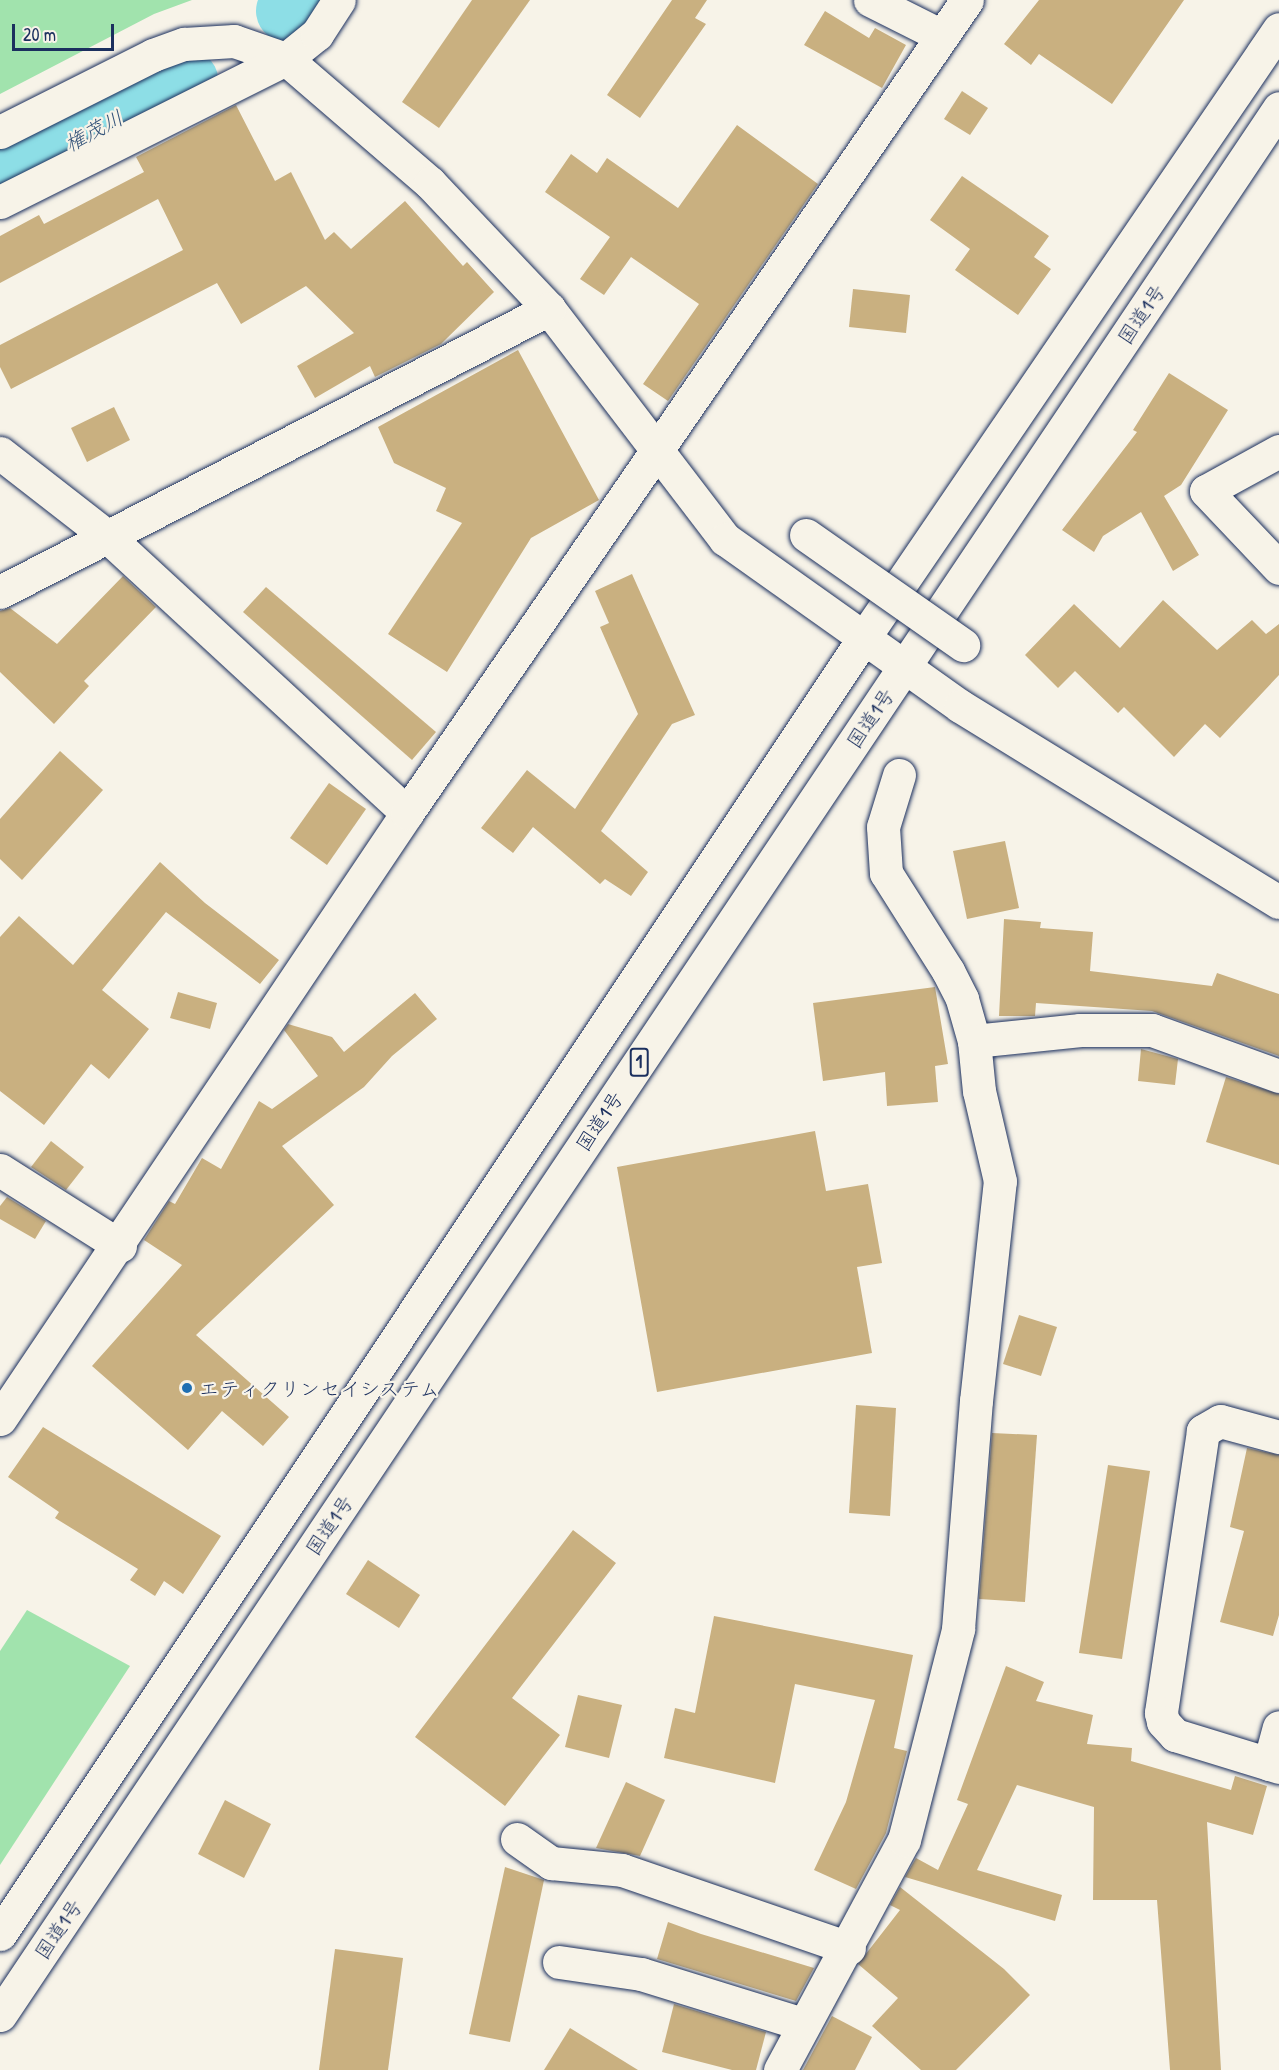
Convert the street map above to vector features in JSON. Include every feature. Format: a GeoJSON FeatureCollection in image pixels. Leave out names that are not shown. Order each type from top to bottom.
{"type":"FeatureCollection","features":[{"type":"Feature","properties":{"kind":"main road"},"geometry":{"type":"LineString","coordinates":[[0,202],[286,59],[317,34],[339,0]]}},
{"type":"Feature","properties":{"kind":"main road"},"geometry":{"type":"LineString","coordinates":[[870,0],[942,36]]}},
{"type":"Feature","properties":{"kind":"main road"},"geometry":{"type":"LineString","coordinates":[[0,1419],[120,1246],[407,813],[967,0]]}},
{"type":"Feature","properties":{"kind":"main road"},"geometry":{"type":"LineString","coordinates":[[0,1934],[863,639],[1279,28]]}},
{"type":"Feature","properties":{"kind":"main road"},"geometry":{"type":"LineString","coordinates":[[0,132],[153,55],[184,44],[234,41],[286,59],[430,183],[549,309],[725,539],[960,706],[1279,902]]}},
{"type":"Feature","properties":{"kind":"main road","name":"国道1号"},"geometry":{"type":"LineString","coordinates":[[0,2015],[1279,108]]}},
{"type":"Feature","properties":{"kind":"main road"},"geometry":{"type":"LineString","coordinates":[[0,592],[549,309]]}},
{"type":"Feature","properties":{"kind":"main road"},"geometry":{"type":"LineString","coordinates":[[1279,451],[1206,491],[1279,568]]}},
{"type":"Feature","properties":{"kind":"main road"},"geometry":{"type":"LineString","coordinates":[[0,453],[108,537],[407,813]]}},
{"type":"Feature","properties":{"kind":"main road"},"geometry":{"type":"LineString","coordinates":[[806,536],[963,645]]}},
{"type":"Feature","properties":{"kind":"main road"},"geometry":{"type":"LineString","coordinates":[[780,2070],[803,2024],[849,1948],[904,1840],[958,1629],[1000,1181],[978,1091],[974,1041],[962,999],[948,971],[886,873],[883,827],[899,775]]}},
{"type":"Feature","properties":{"kind":"main road"},"geometry":{"type":"LineString","coordinates":[[974,1041],[1080,1030],[1152,1030],[1279,1076]]}},
{"type":"Feature","properties":{"kind":"main road"},"geometry":{"type":"LineString","coordinates":[[0,1170],[120,1246]]}},
{"type":"Feature","properties":{"kind":"main road"},"geometry":{"type":"LineString","coordinates":[[1279,1437],[1221,1421],[1203,1431],[1161,1713],[1163,1722],[1174,1735],[1274,1765],[1279,1727]]}},
{"type":"Feature","properties":{"kind":"main road"},"geometry":{"type":"LineString","coordinates":[[517,1839],[551,1863],[621,1870],[849,1948]]}},
{"type":"Feature","properties":{"kind":"main road"},"geometry":{"type":"LineString","coordinates":[[559,1962],[641,1974],[803,2024]]}},
{"type":"Feature","properties":{"kind":"green space"},"geometry":{"type":"Polygon","coordinates":[[[0,0],[192,0],[154,14],[0,94],[0,0]]]}},
{"type":"Feature","properties":{"kind":"green space"},"geometry":{"type":"Polygon","coordinates":[[[27,1610],[130,1666],[0,1865],[0,1651],[27,1610]]]}},
{"type":"Feature","properties":{"kind":"building"},"geometry":{"type":"Polygon","coordinates":[[[472,0],[530,0],[439,128],[402,102],[472,0]]]}},
{"type":"Feature","properties":{"kind":"building"},"geometry":{"type":"Polygon","coordinates":[[[672,0],[707,0],[695,18],[706,24],[640,118],[607,95],[672,0]]]}},
{"type":"Feature","properties":{"kind":"building"},"geometry":{"type":"Polygon","coordinates":[[[1039,0],[1184,0],[1112,104],[1039,54],[1031,65],[1004,44],[1039,0]]]}},
{"type":"Feature","properties":{"kind":"building"},"geometry":{"type":"Polygon","coordinates":[[[825,11],[869,38],[875,28],[906,45],[882,88],[804,45],[825,11]]]}},
{"type":"Feature","properties":{"kind":"building"},"geometry":{"type":"Polygon","coordinates":[[[962,91],[988,108],[970,135],[944,119],[962,91]]]}},
{"type":"Feature","properties":{"kind":"building"},"geometry":{"type":"Polygon","coordinates":[[[236,105],[275,181],[291,172],[325,240],[334,232],[351,249],[405,201],[463,266],[467,262],[494,292],[441,344],[375,377],[370,366],[315,398],[297,366],[354,333],[306,286],[241,324],[217,283],[11,389],[0,367],[0,345],[183,250],[158,199],[0,283],[0,236],[39,215],[44,224],[144,172],[136,157],[236,105]]]}},
{"type":"Feature","properties":{"kind":"building"},"geometry":{"type":"Polygon","coordinates":[[[737,125],[818,184],[668,401],[643,384],[699,304],[631,257],[604,295],[580,279],[610,237],[545,192],[571,154],[597,173],[607,158],[678,208],[737,125]]]}},
{"type":"Feature","properties":{"kind":"building"},"geometry":{"type":"Polygon","coordinates":[[[962,176],[1049,236],[1034,257],[1051,269],[1018,315],[955,270],[970,249],[930,220],[962,176]]]}},
{"type":"Feature","properties":{"kind":"building"},"geometry":{"type":"Polygon","coordinates":[[[853,289],[910,295],[906,333],[849,327],[853,289]]]}},
{"type":"Feature","properties":{"kind":"building"},"geometry":{"type":"Polygon","coordinates":[[[518,350],[599,500],[531,538],[447,672],[388,634],[462,523],[436,511],[446,488],[394,463],[378,427],[518,350]]]}},
{"type":"Feature","properties":{"kind":"building"},"geometry":{"type":"Polygon","coordinates":[[[1169,373],[1228,410],[1181,485],[1164,496],[1199,555],[1173,571],[1141,512],[1103,536],[1094,552],[1062,530],[1137,432],[1133,430],[1169,373]]]}},
{"type":"Feature","properties":{"kind":"building"},"geometry":{"type":"Polygon","coordinates":[[[114,407],[130,440],[87,462],[71,428],[114,407]]]}},
{"type":"Feature","properties":{"kind":"building"},"geometry":{"type":"Polygon","coordinates":[[[632,574],[695,715],[672,724],[601,831],[648,872],[631,896],[605,879],[600,884],[533,827],[513,853],[481,828],[527,770],[575,809],[638,714],[600,627],[609,623],[595,591],[632,574]]]}},
{"type":"Feature","properties":{"kind":"building"},"geometry":{"type":"Polygon","coordinates":[[[123,576],[156,607],[84,681],[89,686],[54,724],[0,672],[0,611],[10,608],[57,644],[123,576]]]}},
{"type":"Feature","properties":{"kind":"building"},"geometry":{"type":"Polygon","coordinates":[[[266,587],[436,732],[412,760],[243,612],[266,587]]]}},
{"type":"Feature","properties":{"kind":"building"},"geometry":{"type":"Polygon","coordinates":[[[1163,600],[1217,650],[1252,620],[1266,634],[1279,624],[1279,675],[1220,738],[1205,724],[1174,757],[1124,707],[1118,713],[1075,671],[1058,688],[1025,655],[1074,604],[1120,648],[1163,600]]]}},
{"type":"Feature","properties":{"kind":"building"},"geometry":{"type":"Polygon","coordinates":[[[60,751],[103,790],[22,880],[0,859],[0,819],[60,751]]]}},
{"type":"Feature","properties":{"kind":"building"},"geometry":{"type":"Polygon","coordinates":[[[329,783],[366,809],[327,865],[290,838],[329,783]]]}},
{"type":"Feature","properties":{"kind":"building"},"geometry":{"type":"Polygon","coordinates":[[[1005,841],[1019,908],[967,919],[953,851],[1005,841]]]}},
{"type":"Feature","properties":{"kind":"building"},"geometry":{"type":"Polygon","coordinates":[[[160,862],[205,903],[279,960],[260,984],[166,912],[102,990],[149,1029],[109,1079],[91,1064],[44,1125],[0,1091],[0,937],[19,916],[73,965],[160,862]]]}},
{"type":"Feature","properties":{"kind":"building"},"geometry":{"type":"Polygon","coordinates":[[[1004,919],[1041,922],[1040,928],[1093,932],[1090,971],[1212,986],[1217,973],[1279,994],[1279,1056],[1152,1011],[1036,1003],[1035,1016],[999,1016],[1004,919]]]}},
{"type":"Feature","properties":{"kind":"building"},"geometry":{"type":"Polygon","coordinates":[[[935,987],[948,1064],[935,1066],[938,1102],[887,1106],[885,1072],[823,1081],[813,1003],[935,987]]]}},
{"type":"Feature","properties":{"kind":"building"},"geometry":{"type":"Polygon","coordinates":[[[178,992],[217,1003],[210,1029],[170,1018],[178,992]]]}},
{"type":"Feature","properties":{"kind":"building"},"geometry":{"type":"Polygon","coordinates":[[[415,993],[437,1019],[392,1056],[364,1087],[282,1146],[334,1205],[196,1335],[289,1417],[263,1446],[222,1411],[188,1450],[92,1366],[182,1265],[144,1240],[169,1201],[175,1204],[202,1158],[221,1169],[259,1101],[272,1109],[318,1076],[284,1030],[288,1024],[332,1037],[344,1052],[415,993]]]}},
{"type":"Feature","properties":{"kind":"building"},"geometry":{"type":"Polygon","coordinates":[[[1141,1049],[1178,1059],[1175,1085],[1138,1081],[1141,1049]]]}},
{"type":"Feature","properties":{"kind":"building"},"geometry":{"type":"Polygon","coordinates":[[[1226,1077],[1279,1094],[1279,1165],[1206,1142],[1226,1077]]]}},
{"type":"Feature","properties":{"kind":"building"},"geometry":{"type":"Polygon","coordinates":[[[815,1131],[826,1191],[868,1184],[882,1263],[857,1267],[872,1353],[657,1392],[617,1167],[815,1131]]]}},
{"type":"Feature","properties":{"kind":"building"},"geometry":{"type":"Polygon","coordinates":[[[51,1141],[84,1167],[66,1190],[31,1167],[51,1141]]]}},
{"type":"Feature","properties":{"kind":"building"},"geometry":{"type":"Polygon","coordinates":[[[7,1197],[46,1221],[35,1239],[0,1219],[0,1206],[7,1197]]]}},
{"type":"Feature","properties":{"kind":"building"},"geometry":{"type":"Polygon","coordinates":[[[1019,1315],[1057,1327],[1041,1376],[1003,1364],[1019,1315]]]}},
{"type":"Feature","properties":{"kind":"building"},"geometry":{"type":"Polygon","coordinates":[[[856,1405],[896,1408],[890,1516],[849,1513],[856,1405]]]}},
{"type":"Feature","properties":{"kind":"building"},"geometry":{"type":"Polygon","coordinates":[[[43,1427],[221,1536],[183,1594],[164,1581],[155,1596],[130,1580],[138,1569],[55,1518],[59,1512],[8,1477],[43,1427]]]}},
{"type":"Feature","properties":{"kind":"building"},"geometry":{"type":"Polygon","coordinates":[[[992,1433],[1037,1435],[1025,1602],[979,1599],[992,1433]]]}},
{"type":"Feature","properties":{"kind":"building"},"geometry":{"type":"Polygon","coordinates":[[[1247,1448],[1279,1455],[1279,1615],[1273,1636],[1220,1622],[1244,1531],[1230,1527],[1247,1448]]]}},
{"type":"Feature","properties":{"kind":"building"},"geometry":{"type":"Polygon","coordinates":[[[1108,1465],[1150,1471],[1122,1659],[1079,1653],[1108,1465]]]}},
{"type":"Feature","properties":{"kind":"building"},"geometry":{"type":"Polygon","coordinates":[[[573,1530],[616,1563],[512,1698],[560,1735],[505,1806],[415,1737],[573,1530]]]}},
{"type":"Feature","properties":{"kind":"building"},"geometry":{"type":"Polygon","coordinates":[[[368,1560],[420,1595],[399,1628],[346,1594],[368,1560]]]}},
{"type":"Feature","properties":{"kind":"building"},"geometry":{"type":"Polygon","coordinates":[[[714,1616],[913,1655],[894,1748],[907,1751],[886,1833],[856,1889],[814,1870],[846,1802],[875,1700],[795,1684],[775,1783],[664,1758],[675,1708],[695,1713],[714,1616]]]}},
{"type":"Feature","properties":{"kind":"building"},"geometry":{"type":"Polygon","coordinates":[[[1006,1666],[1044,1682],[1036,1701],[1093,1715],[1087,1744],[1132,1748],[1131,1761],[1231,1790],[1235,1776],[1267,1786],[1253,1835],[1207,1822],[1221,2070],[1170,2070],[1157,1900],[1093,1900],[1094,1807],[1017,1785],[977,1870],[1062,1895],[1055,1921],[905,1877],[916,1858],[938,1870],[968,1804],[957,1800],[1006,1666]]]}},
{"type":"Feature","properties":{"kind":"building"},"geometry":{"type":"Polygon","coordinates":[[[578,1695],[622,1705],[609,1758],[565,1747],[578,1695]]]}},
{"type":"Feature","properties":{"kind":"building"},"geometry":{"type":"Polygon","coordinates":[[[626,1782],[665,1800],[640,1856],[596,1848],[626,1782]]]}},
{"type":"Feature","properties":{"kind":"building"},"geometry":{"type":"Polygon","coordinates":[[[225,1800],[271,1824],[244,1878],[198,1854],[225,1800]]]}},
{"type":"Feature","properties":{"kind":"building"},"geometry":{"type":"Polygon","coordinates":[[[505,1867],[544,1880],[510,2042],[469,2034],[505,1867]]]}},
{"type":"Feature","properties":{"kind":"building"},"geometry":{"type":"Polygon","coordinates":[[[900,1887],[1004,1969],[1030,1995],[956,2070],[921,2070],[872,2026],[898,1998],[858,1964],[900,1910],[890,1905],[900,1887]]]}},
{"type":"Feature","properties":{"kind":"building"},"geometry":{"type":"Polygon","coordinates":[[[668,1922],[814,1968],[796,2001],[657,1959],[668,1922]]]}},
{"type":"Feature","properties":{"kind":"building"},"geometry":{"type":"Polygon","coordinates":[[[335,1949],[403,1958],[388,2070],[319,2070],[335,1949]]]}},
{"type":"Feature","properties":{"kind":"building"},"geometry":{"type":"Polygon","coordinates":[[[674,2004],[766,2032],[756,2070],[732,2070],[662,2052],[674,2004]]]}},
{"type":"Feature","properties":{"kind":"building"},"geometry":{"type":"Polygon","coordinates":[[[832,2016],[872,2037],[855,2070],[803,2070],[832,2016]]]}},
{"type":"Feature","properties":{"kind":"building"},"geometry":{"type":"Polygon","coordinates":[[[570,2028],[638,2070],[544,2070],[570,2028]]]}},
{"type":"Feature","properties":{"kind":"waterway","name":"権茂川"},"geometry":{"type":"LineString","coordinates":[[287,11],[295,0]]}},
{"type":"Feature","properties":{"kind":"waterway","name":"権茂川"},"geometry":{"type":"LineString","coordinates":[[0,180],[187,81]]}},
{"type":"Feature","properties":{"kind":"place","name":"エティクリンセイシステム"},"geometry":{"type":"Point","coordinates":[187,1388]}}]}
